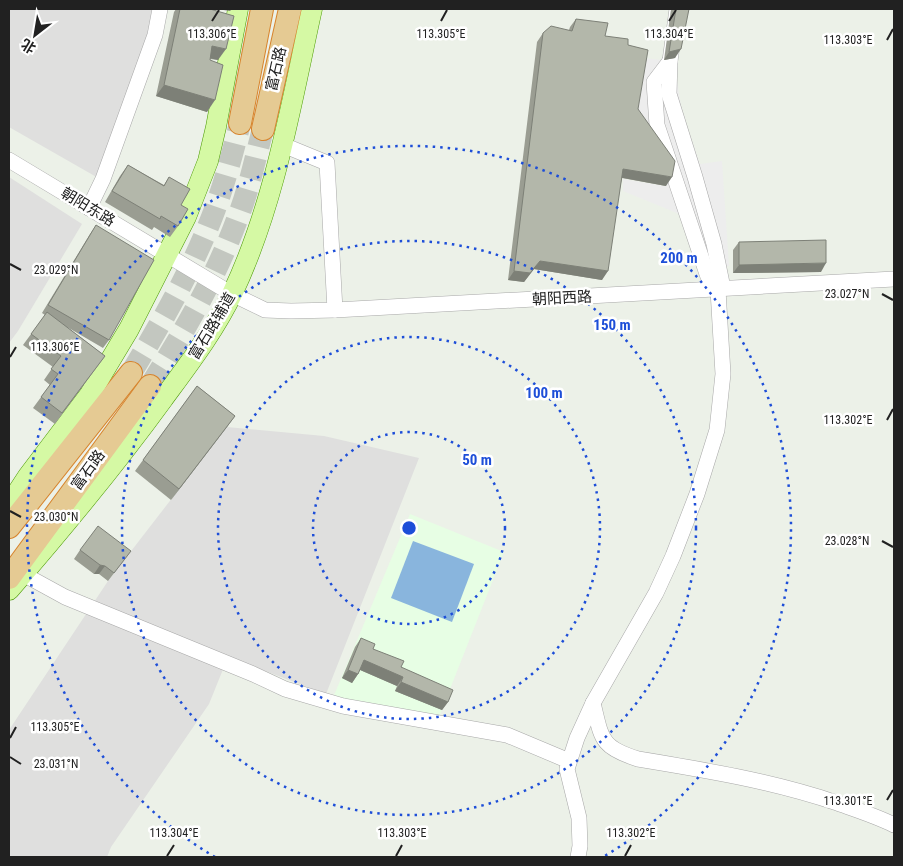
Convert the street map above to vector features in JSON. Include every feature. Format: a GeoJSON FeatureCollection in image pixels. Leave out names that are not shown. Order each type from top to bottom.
{"type":"FeatureCollection","features":[{"type":"Feature","properties":{"kind":"highway","name":"富石路"},"geometry":{"type":"LineString","coordinates":[[240,124],[262,9]]}},
{"type":"Feature","properties":{"kind":"highway","name":"富石路"},"geometry":{"type":"LineString","coordinates":[[263,129],[290,9]]}},
{"type":"Feature","properties":{"kind":"highway","name":"富石路"},"geometry":{"type":"LineString","coordinates":[[9,526],[131,373]]}},
{"type":"Feature","properties":{"kind":"highway","name":"富石路"},"geometry":{"type":"LineString","coordinates":[[16,576],[150,386]]}},
{"type":"Feature","properties":{"kind":"main road"},"geometry":{"type":"LineString","coordinates":[[9,505],[28,476],[90,394],[129,328],[186,217],[208,161],[238,9]]}},
{"type":"Feature","properties":{"kind":"main road","name":"富石路辅道"},"geometry":{"type":"LineString","coordinates":[[9,590],[16,576],[62,528],[142,428],[196,354],[232,294],[266,204],[283,145],[312,9]]}},
{"type":"Feature","properties":{"kind":"street"},"geometry":{"type":"LineString","coordinates":[[89,208],[113,152],[155,34],[160,9]]}},
{"type":"Feature","properties":{"kind":"street"},"geometry":{"type":"LineString","coordinates":[[578,857],[580,846],[579,818],[567,769],[569,761],[593,703],[656,593],[673,556],[697,494],[718,430],[723,374],[721,289],[712,236],[669,94],[670,61],[677,9]]}},
{"type":"Feature","properties":{"kind":"street"},"geometry":{"type":"LineString","coordinates":[[670,61],[654,82],[657,125],[707,274],[712,286],[721,289]]}},
{"type":"Feature","properties":{"kind":"street"},"geometry":{"type":"LineString","coordinates":[[283,145],[327,163],[335,310]]}},
{"type":"Feature","properties":{"kind":"street","name":"朝阳东路"},"geometry":{"type":"LineString","coordinates":[[9,160],[232,294]]}},
{"type":"Feature","properties":{"kind":"street","name":"朝阳西路"},"geometry":{"type":"LineString","coordinates":[[232,294],[265,310],[291,311],[894,279]]}},
{"type":"Feature","properties":{"kind":"street"},"geometry":{"type":"LineString","coordinates":[[16,576],[285,689],[343,706],[507,735],[569,761]]}},
{"type":"Feature","properties":{"kind":"street"},"geometry":{"type":"LineString","coordinates":[[593,703],[599,726],[608,745],[626,755],[638,759],[733,775],[808,793],[870,814],[894,825]]}},
{"type":"Feature","properties":{"kind":"shaded area"},"geometry":{"type":"Polygon","coordinates":[[[9,9],[156,9],[100,179],[9,127],[9,9]]]}},
{"type":"Feature","properties":{"kind":"shaded area"},"geometry":{"type":"Polygon","coordinates":[[[642,58],[674,61],[682,113],[700,164],[722,161],[729,266],[703,268],[689,218],[623,191],[623,179],[665,186],[632,118],[642,58]]]}},
{"type":"Feature","properties":{"kind":"shaded area"},"geometry":{"type":"Polygon","coordinates":[[[9,177],[82,224],[9,343],[9,177]]]}},
{"type":"Feature","properties":{"kind":"shaded area"},"geometry":{"type":"Polygon","coordinates":[[[227,427],[324,436],[419,458],[326,694],[228,657],[209,704],[111,847],[107,857],[9,857],[9,730],[108,581],[227,427]]]}},
{"type":"Feature","properties":{"kind":"shaded area"},"geometry":{"type":"Polygon","coordinates":[[[410,514],[504,552],[439,717],[332,700],[410,514]]]}},
{"type":"Feature","properties":{"kind":"shaded area"},"geometry":{"type":"Polygon","coordinates":[[[413,541],[474,564],[452,622],[391,598],[413,541]]]}},
{"type":"Feature","properties":{"kind":"building"},"geometry":{"type":"Polygon","coordinates":[[[180,9],[210,9],[234,16],[226,49],[212,46],[210,60],[223,65],[215,100],[164,85],[180,9]]]}},
{"type":"Feature","properties":{"kind":"building"},"geometry":{"type":"Polygon","coordinates":[[[676,9],[689,9],[681,49],[669,52],[676,9]]]}},
{"type":"Feature","properties":{"kind":"building"},"geometry":{"type":"Polygon","coordinates":[[[576,19],[608,23],[605,36],[628,39],[628,45],[648,50],[638,109],[675,161],[672,177],[623,169],[608,271],[540,261],[530,273],[514,271],[543,33],[551,26],[572,31],[576,19]]]}},
{"type":"Feature","properties":{"kind":"building"},"geometry":{"type":"Polygon","coordinates":[[[128,165],[164,186],[169,177],[190,189],[181,205],[188,209],[178,226],[161,216],[160,219],[112,191],[128,165]]]}},
{"type":"Feature","properties":{"kind":"building"},"geometry":{"type":"Polygon","coordinates":[[[96,225],[154,260],[109,340],[48,305],[96,225]]]}},
{"type":"Feature","properties":{"kind":"building"},"geometry":{"type":"Polygon","coordinates":[[[826,240],[826,263],[739,265],[739,242],[826,240]]]}},
{"type":"Feature","properties":{"kind":"building"},"geometry":{"type":"Polygon","coordinates":[[[47,312],[105,356],[62,413],[41,397],[58,374],[51,369],[61,356],[31,334],[47,312]]]}},
{"type":"Feature","properties":{"kind":"building"},"geometry":{"type":"Polygon","coordinates":[[[197,386],[235,416],[179,489],[143,460],[197,386]]]}},
{"type":"Feature","properties":{"kind":"building"},"geometry":{"type":"Polygon","coordinates":[[[98,526],[131,551],[114,573],[80,550],[98,526]]]}},
{"type":"Feature","properties":{"kind":"building"},"geometry":{"type":"Polygon","coordinates":[[[361,638],[375,644],[373,649],[404,661],[401,667],[453,690],[448,702],[401,682],[403,677],[364,660],[358,674],[348,670],[361,638]]]}},
{"type":"Feature","properties":{"kind":"tunnel"},"geometry":{"type":"LineString","coordinates":[[131,373],[177,293],[198,251],[222,188],[240,123]]}},
{"type":"Feature","properties":{"kind":"tunnel"},"geometry":{"type":"LineString","coordinates":[[150,386],[187,325],[220,261],[249,185],[263,129]]}}]}
